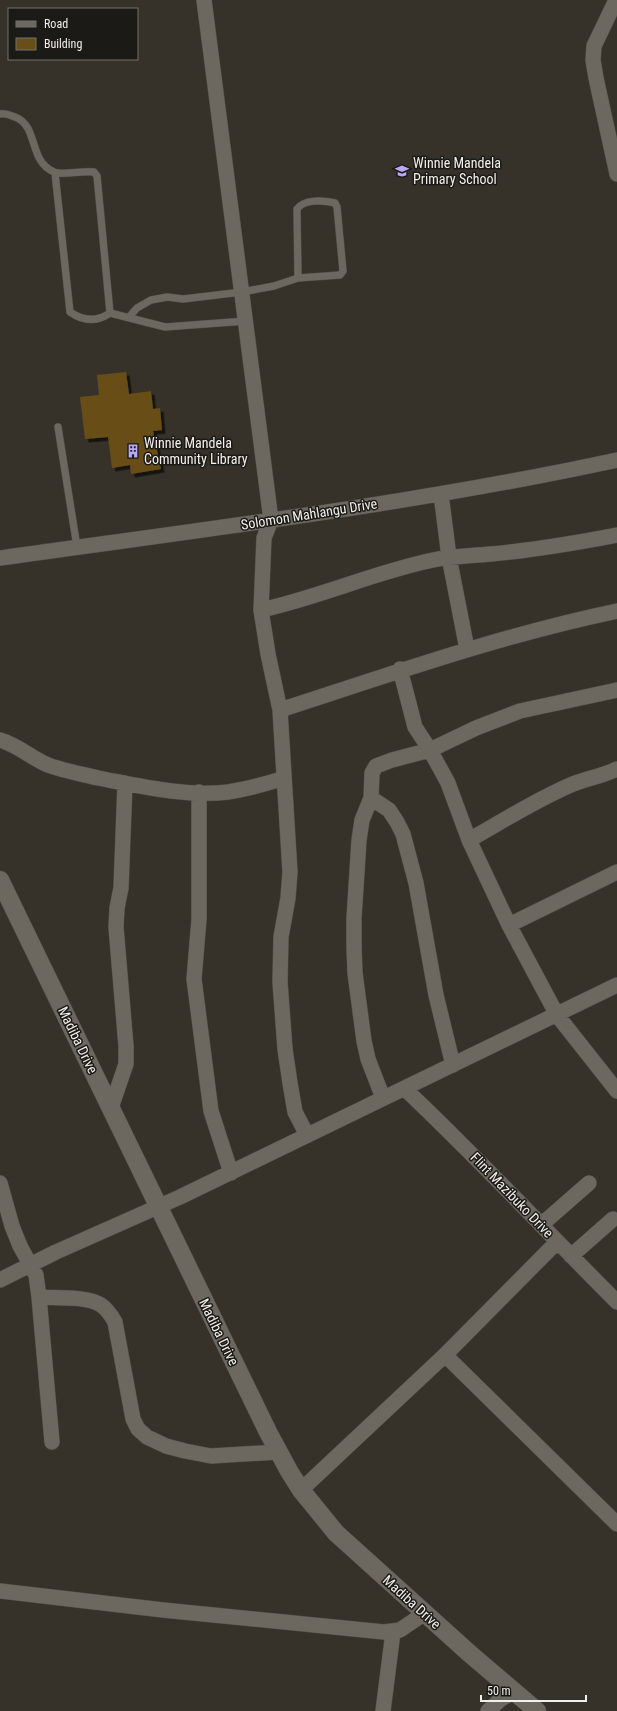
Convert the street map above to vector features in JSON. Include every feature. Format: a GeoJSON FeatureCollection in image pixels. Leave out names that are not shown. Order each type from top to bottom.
{"type":"FeatureCollection","features":[{"type":"Feature","properties":{"kind":"street"},"geometry":{"type":"LineString","coordinates":[[204,0],[271,520],[264,538],[262,610],[268,654],[280,710],[290,872],[288,898],[281,937],[280,982],[285,1049],[295,1112],[307,1135]]}},
{"type":"Feature","properties":{"kind":"street"},"geometry":{"type":"LineString","coordinates":[[616,0],[594,46],[594,60],[596,78],[617,174]]}},
{"type":"Feature","properties":{"kind":"street","name":"Solomon Mahlangu Drive"},"geometry":{"type":"LineString","coordinates":[[0,558],[271,520],[441,494],[518,481],[617,460]]}},
{"type":"Feature","properties":{"kind":"street"},"geometry":{"type":"LineString","coordinates":[[441,494],[449,557],[467,650]]}},
{"type":"Feature","properties":{"kind":"street"},"geometry":{"type":"LineString","coordinates":[[262,610],[307,599],[393,569],[449,557],[506,552],[617,536]]}},
{"type":"Feature","properties":{"kind":"street"},"geometry":{"type":"LineString","coordinates":[[280,710],[400,669],[570,620],[617,611]]}},
{"type":"Feature","properties":{"kind":"street"},"geometry":{"type":"LineString","coordinates":[[400,669],[415,727],[430,750],[448,783],[470,840],[508,925],[557,1015],[617,1091]]}},
{"type":"Feature","properties":{"kind":"street"},"geometry":{"type":"LineString","coordinates":[[383,1098],[368,1059],[364,1041],[355,973],[354,948],[354,918],[359,840],[362,820],[370,798],[372,772],[376,766],[392,760],[430,750],[476,728],[520,711],[617,690]]}},
{"type":"Feature","properties":{"kind":"street"},"geometry":{"type":"LineString","coordinates":[[0,740],[11,743],[48,764],[74,773],[125,783],[199,792],[227,792],[266,784],[284,778]]}},
{"type":"Feature","properties":{"kind":"street"},"geometry":{"type":"LineString","coordinates":[[470,840],[546,797],[574,784],[617,769]]}},
{"type":"Feature","properties":{"kind":"street"},"geometry":{"type":"LineString","coordinates":[[111,1108],[126,1064],[126,1046],[116,927],[121,888],[125,783]]}},
{"type":"Feature","properties":{"kind":"street"},"geometry":{"type":"LineString","coordinates":[[199,792],[199,906],[194,979],[211,1111],[230,1173]]}},
{"type":"Feature","properties":{"kind":"street"},"geometry":{"type":"LineString","coordinates":[[370,798],[389,810],[397,822],[402,834],[416,883],[436,995],[453,1065]]}},
{"type":"Feature","properties":{"kind":"street"},"geometry":{"type":"LineString","coordinates":[[508,925],[617,872]]}},
{"type":"Feature","properties":{"kind":"street","name":"Madiba Drive"},"geometry":{"type":"LineString","coordinates":[[0,880],[278,1452],[301,1490],[336,1533],[469,1653],[537,1711]]}},
{"type":"Feature","properties":{"kind":"street"},"geometry":{"type":"LineString","coordinates":[[0,1280],[56,1252],[159,1207],[617,985]]}},
{"type":"Feature","properties":{"kind":"street","name":"Flint Mazibuko Drive"},"geometry":{"type":"LineString","coordinates":[[405,1089],[462,1143],[617,1302]]}},
{"type":"Feature","properties":{"kind":"street"},"geometry":{"type":"LineString","coordinates":[[0,1183],[12,1226],[20,1246],[36,1275],[52,1442]]}},
{"type":"Feature","properties":{"kind":"street"},"geometry":{"type":"LineString","coordinates":[[541,1225],[589,1183]]}},
{"type":"Feature","properties":{"kind":"street"},"geometry":{"type":"LineString","coordinates":[[571,1256],[613,1219]]}},
{"type":"Feature","properties":{"kind":"street"},"geometry":{"type":"LineString","coordinates":[[301,1490],[445,1355],[557,1242]]}},
{"type":"Feature","properties":{"kind":"street"},"geometry":{"type":"LineString","coordinates":[[39,1297],[88,1300],[100,1304],[109,1312],[115,1322],[133,1419],[138,1429],[146,1437],[166,1446],[211,1456],[278,1452]]}},
{"type":"Feature","properties":{"kind":"street"},"geometry":{"type":"LineString","coordinates":[[445,1355],[617,1524]]}},
{"type":"Feature","properties":{"kind":"street"},"geometry":{"type":"LineString","coordinates":[[0,1591],[163,1610],[393,1632],[406,1627],[425,1613]]}},
{"type":"Feature","properties":{"kind":"street"},"geometry":{"type":"LineString","coordinates":[[383,1711],[393,1632]]}},
{"type":"Feature","properties":{"kind":"street"},"geometry":{"type":"LineString","coordinates":[[488,1711],[501,1699],[515,1691]]}},
{"type":"Feature","properties":{"kind":"lane"},"geometry":{"type":"LineString","coordinates":[[0,114],[5,114],[20,119],[27,124],[36,153],[45,167],[55,173],[88,171],[94,172],[97,176],[110,313]]}},
{"type":"Feature","properties":{"kind":"lane"},"geometry":{"type":"LineString","coordinates":[[55,173],[70,312],[80,319],[103,318],[110,313],[166,327],[246,321]]}},
{"type":"Feature","properties":{"kind":"lane"},"geometry":{"type":"LineString","coordinates":[[129,317],[137,308],[151,300],[167,297],[183,299],[242,292],[274,286],[298,278],[340,275],[342,271],[337,206],[335,203],[328,201],[305,203],[300,205],[297,209],[298,278]]}},
{"type":"Feature","properties":{"kind":"lane"},"geometry":{"type":"LineString","coordinates":[[58,427],[77,547]]}},
{"type":"Feature","properties":{"kind":"building"},"geometry":{"type":"Polygon","coordinates":[[[126,372],[129,394],[151,391],[153,409],[160,408],[162,430],[153,431],[161,469],[131,474],[130,465],[112,468],[108,437],[85,439],[80,397],[99,395],[97,375],[126,372]]]}},
{"type":"Feature","properties":{"kind":"place","name":"Winnie Mandela Primary School"},"geometry":{"type":"Point","coordinates":[402,171]}},
{"type":"Feature","properties":{"kind":"place","name":"Winnie Mandela Community Library"},"geometry":{"type":"Point","coordinates":[133,451]}}]}
